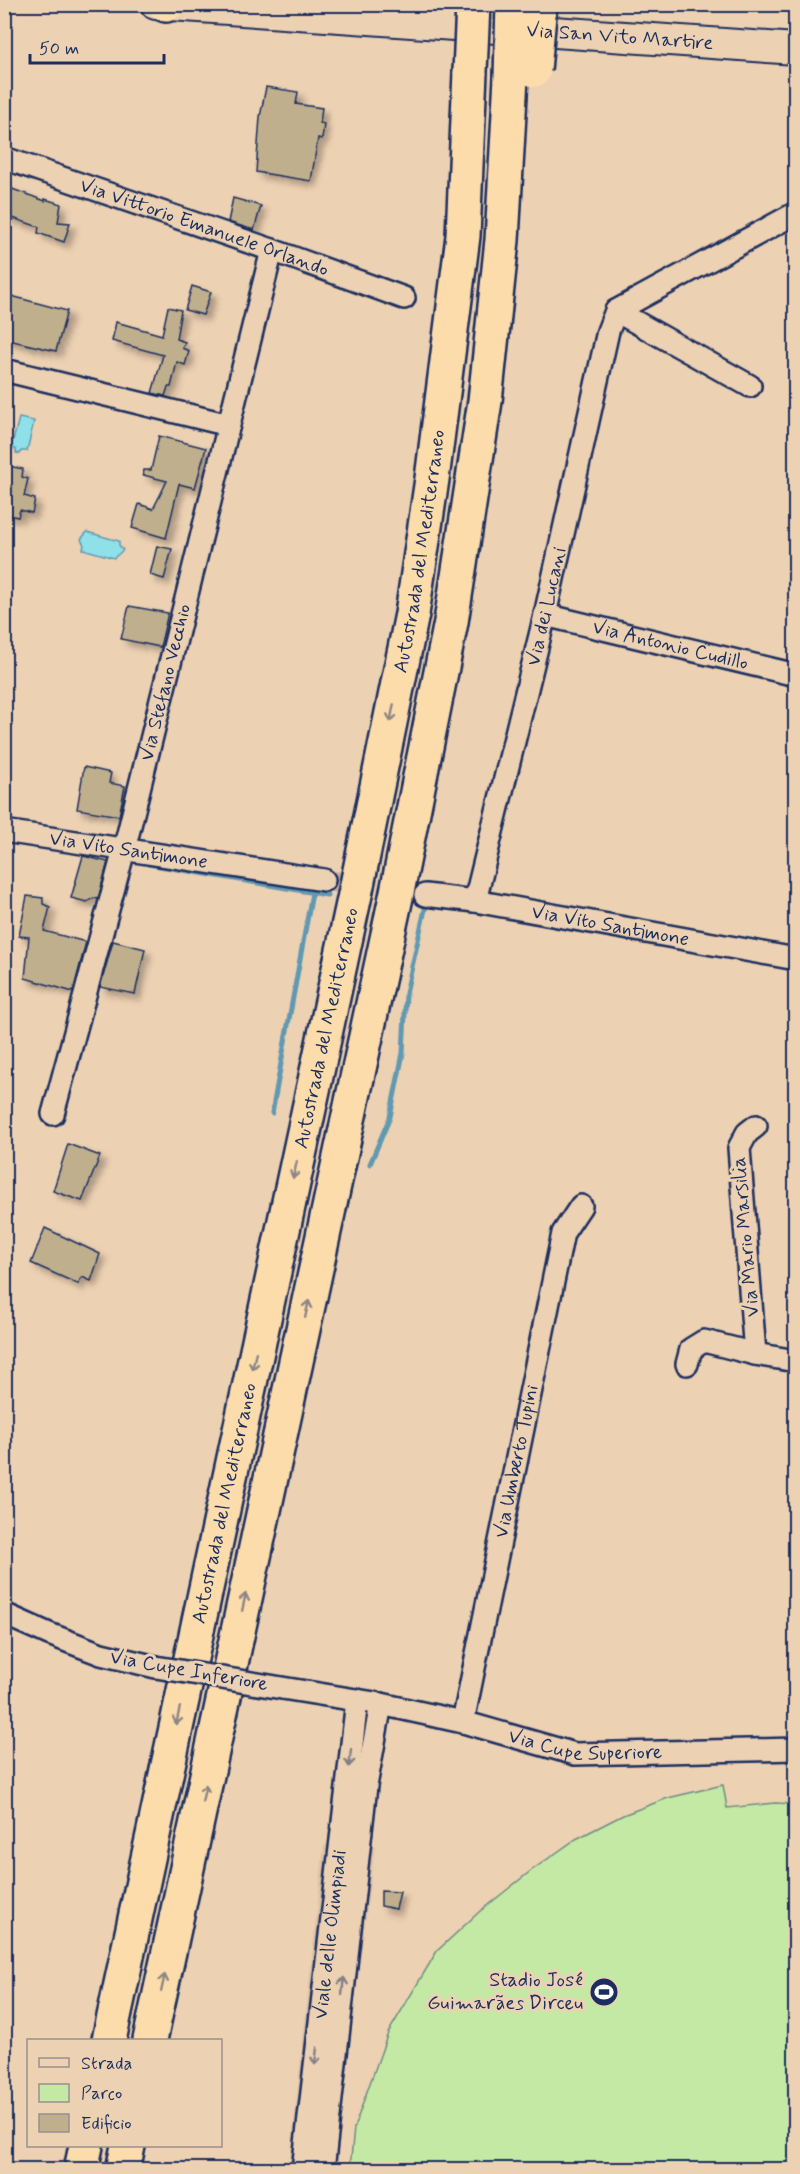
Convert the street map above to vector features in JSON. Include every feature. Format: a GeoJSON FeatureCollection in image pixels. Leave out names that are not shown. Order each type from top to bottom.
{"type":"FeatureCollection","features":[{"type":"Feature","properties":{"kind":"highway"},"geometry":{"type":"LineString","coordinates":[[457,4],[462,65]]}},
{"type":"Feature","properties":{"kind":"highway","name":"Autostrada del Mediterraneo"},"geometry":{"type":"LineString","coordinates":[[109,2039],[356,890],[410,626],[432,479],[463,236],[462,65],[473,4]]}},
{"type":"Feature","properties":{"kind":"highway","name":"Autostrada del Mediterraneo"},"geometry":{"type":"LineString","coordinates":[[150,2039],[398,886],[451,622],[485,401],[522,73],[513,4]]}},
{"type":"Feature","properties":{"kind":"highway"},"geometry":{"type":"LineString","coordinates":[[522,73],[540,4]]}},
{"type":"Feature","properties":{"kind":"highway"},"geometry":{"type":"LineString","coordinates":[[81,2169],[86,2147]]}},
{"type":"Feature","properties":{"kind":"highway"},"geometry":{"type":"LineString","coordinates":[[123,2169],[128,2147]]}},
{"type":"Feature","properties":{"kind":"street","name":"Via San Vito Martire"},"geometry":{"type":"LineString","coordinates":[[156,4],[795,49]]}},
{"type":"Feature","properties":{"kind":"street","name":"Via Vittorio Emanuele Orlando"},"geometry":{"type":"LineString","coordinates":[[4,158],[404,298]]}},
{"type":"Feature","properties":{"kind":"street"},"geometry":{"type":"LineString","coordinates":[[616,311],[795,213]]}},
{"type":"Feature","properties":{"kind":"street","name":"Via Stefano Vecchio"},"geometry":{"type":"LineString","coordinates":[[53,1114],[124,850],[272,250]]}},
{"type":"Feature","properties":{"kind":"street"},"geometry":{"type":"LineString","coordinates":[[616,311],[750,386]]}},
{"type":"Feature","properties":{"kind":"street","name":"Via dei Lucani"},"geometry":{"type":"LineString","coordinates":[[475,901],[545,615],[608,331],[616,311]]}},
{"type":"Feature","properties":{"kind":"street"},"geometry":{"type":"LineString","coordinates":[[4,370],[229,425]]}},
{"type":"Feature","properties":{"kind":"street","name":"Via Antonio Cudillo"},"geometry":{"type":"LineString","coordinates":[[545,615],[795,675]]}},
{"type":"Feature","properties":{"kind":"street","name":"Via Vito Santimone"},"geometry":{"type":"LineString","coordinates":[[4,831],[324,880]]}},
{"type":"Feature","properties":{"kind":"street","name":"Via Vito Santimone"},"geometry":{"type":"LineString","coordinates":[[424,895],[475,901],[795,959]]}},
{"type":"Feature","properties":{"kind":"street","name":"Via Mario Marsilia"},"geometry":{"type":"LineString","coordinates":[[755,1354],[738,1148],[747,1133],[756,1126]]}},
{"type":"Feature","properties":{"kind":"street","name":"Via Umberto Tupini"},"geometry":{"type":"LineString","coordinates":[[463,1722],[563,1233],[581,1206]]}},
{"type":"Feature","properties":{"kind":"street"},"geometry":{"type":"LineString","coordinates":[[687,1364],[691,1349],[704,1341],[795,1361]]}},
{"type":"Feature","properties":{"kind":"street","name":"Via Cupe Inferiore"},"geometry":{"type":"LineString","coordinates":[[4,1614],[101,1654],[156,1667],[381,1704]]}},
{"type":"Feature","properties":{"kind":"street","name":"Viale delle Olimpiadi"},"geometry":{"type":"LineString","coordinates":[[303,2169],[336,1810],[357,1700]]}},
{"type":"Feature","properties":{"kind":"street","name":"Via Cupe Superiore"},"geometry":{"type":"LineString","coordinates":[[381,1704],[463,1722],[575,1754],[795,1749]]}},
{"type":"Feature","properties":{"kind":"street","name":"Viale delle Olimpiadi"},"geometry":{"type":"LineString","coordinates":[[323,2169],[366,1786],[381,1704]]}},
{"type":"Feature","properties":{"kind":"shaded area"},"geometry":{"type":"Polygon","coordinates":[[[324,1845],[375,1846],[333,2169],[289,2170],[324,1845]]]}},
{"type":"Feature","properties":{"kind":"green space","name":"Stadio José Guimarães Dirceu"},"geometry":{"type":"Polygon","coordinates":[[[723,1785],[727,1808],[775,1803],[795,1804],[795,2169],[350,2169],[354,2128],[388,2033],[437,1951],[479,1912],[576,1839],[623,1815],[668,1798],[723,1785]]]}},
{"type":"Feature","properties":{"kind":"water"},"geometry":{"type":"Polygon","coordinates":[[[19,418],[34,421],[27,451],[21,451],[20,454],[16,453],[16,449],[11,448],[19,418]]]}},
{"type":"Feature","properties":{"kind":"water"},"geometry":{"type":"Polygon","coordinates":[[[87,532],[119,541],[123,550],[114,558],[83,549],[81,539],[87,532]]]}},
{"type":"Feature","properties":{"kind":"building"},"geometry":{"type":"Polygon","coordinates":[[[266,87],[298,92],[296,104],[322,108],[320,123],[324,124],[322,139],[318,138],[311,181],[256,172],[260,117],[266,87]]]}},
{"type":"Feature","properties":{"kind":"building"},"geometry":{"type":"Polygon","coordinates":[[[4,186],[45,201],[45,199],[61,204],[58,222],[70,223],[64,242],[38,233],[39,227],[4,215],[4,186]]]}},
{"type":"Feature","properties":{"kind":"building"},"geometry":{"type":"Polygon","coordinates":[[[233,198],[261,206],[254,230],[228,222],[233,198]]]}},
{"type":"Feature","properties":{"kind":"building"},"geometry":{"type":"Polygon","coordinates":[[[192,286],[211,292],[203,315],[185,310],[192,286]]]}},
{"type":"Feature","properties":{"kind":"building"},"geometry":{"type":"Polygon","coordinates":[[[4,294],[67,311],[56,351],[4,339],[4,294]]]}},
{"type":"Feature","properties":{"kind":"building"},"geometry":{"type":"Polygon","coordinates":[[[168,307],[181,310],[176,339],[185,342],[182,348],[189,351],[185,365],[177,362],[171,387],[168,387],[165,396],[152,393],[163,355],[112,341],[116,322],[162,335],[168,307]]]}},
{"type":"Feature","properties":{"kind":"building"},"geometry":{"type":"Polygon","coordinates":[[[159,436],[206,448],[195,488],[179,484],[166,538],[132,528],[139,504],[153,509],[167,481],[143,475],[144,470],[151,470],[159,436]]]}},
{"type":"Feature","properties":{"kind":"building"},"geometry":{"type":"Polygon","coordinates":[[[4,465],[23,469],[22,477],[28,479],[24,496],[35,499],[32,513],[20,510],[18,517],[4,514],[4,465]]]}},
{"type":"Feature","properties":{"kind":"building"},"geometry":{"type":"Polygon","coordinates":[[[157,546],[172,549],[164,579],[150,575],[157,546]]]}},
{"type":"Feature","properties":{"kind":"building"},"geometry":{"type":"Polygon","coordinates":[[[129,606],[168,613],[160,647],[121,639],[129,606]]]}},
{"type":"Feature","properties":{"kind":"building"},"geometry":{"type":"Polygon","coordinates":[[[84,767],[111,773],[109,783],[125,786],[119,816],[77,809],[84,767]]]}},
{"type":"Feature","properties":{"kind":"building"},"geometry":{"type":"Polygon","coordinates":[[[83,856],[108,862],[98,899],[93,898],[87,902],[71,898],[83,856]]]}},
{"type":"Feature","properties":{"kind":"building"},"geometry":{"type":"Polygon","coordinates":[[[27,896],[43,898],[43,904],[50,907],[44,931],[86,942],[73,992],[25,978],[29,937],[19,936],[27,896]]]}},
{"type":"Feature","properties":{"kind":"building"},"geometry":{"type":"Polygon","coordinates":[[[113,941],[145,949],[135,994],[100,987],[113,941]]]}},
{"type":"Feature","properties":{"kind":"building"},"geometry":{"type":"Polygon","coordinates":[[[68,1144],[100,1156],[82,1201],[53,1191],[68,1144]]]}},
{"type":"Feature","properties":{"kind":"building"},"geometry":{"type":"Polygon","coordinates":[[[45,1228],[100,1254],[91,1281],[82,1277],[78,1284],[31,1263],[45,1228]]]}},
{"type":"Feature","properties":{"kind":"building"},"geometry":{"type":"Polygon","coordinates":[[[381,1891],[400,1892],[396,1909],[381,1906],[381,1891]]]}},
{"type":"Feature","properties":{"kind":"waterway"},"geometry":{"type":"LineString","coordinates":[[148,864],[327,895]]}},
{"type":"Feature","properties":{"kind":"waterway"},"geometry":{"type":"LineString","coordinates":[[272,1113],[312,893]]}},
{"type":"Feature","properties":{"kind":"waterway"},"geometry":{"type":"LineString","coordinates":[[370,1164],[390,1117],[403,1053],[406,993],[426,905]]}},
{"type":"Feature","properties":{"kind":"tunnel"},"geometry":{"type":"LineString","coordinates":[[324,880],[409,893]]}},
{"type":"Feature","properties":{"kind":"place","name":"Stadio José Guimarães Dirceu"},"geometry":{"type":"Point","coordinates":[604,1992]}}]}
